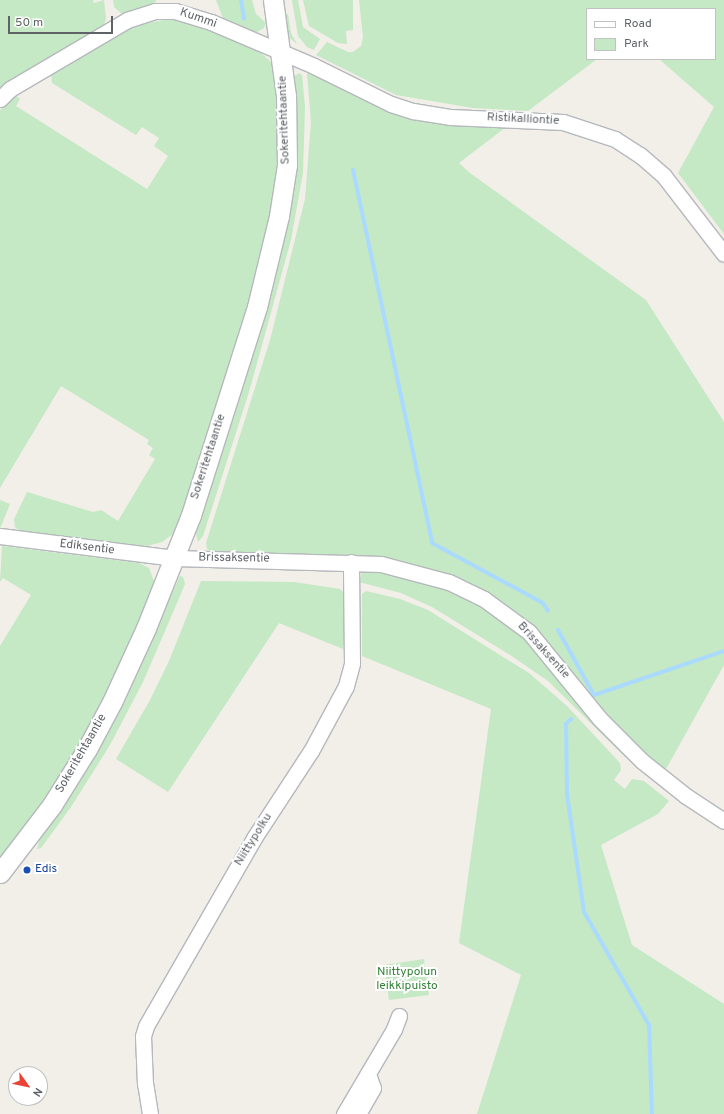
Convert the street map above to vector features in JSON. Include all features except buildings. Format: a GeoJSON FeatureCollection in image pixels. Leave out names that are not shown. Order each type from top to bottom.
{"type":"FeatureCollection","features":[{"type":"Feature","properties":{"kind":"street","name":"Sokeritehtaantie"},"geometry":{"type":"LineString","coordinates":[[0,873],[52,805],[87,749],[136,650],[175,558],[257,307],[279,216],[287,165],[286,96],[273,0]]}},
{"type":"Feature","properties":{"kind":"street","name":"Kummi"},"geometry":{"type":"LineString","coordinates":[[5,94],[127,20],[155,11],[175,11],[210,22],[281,52]]}},
{"type":"Feature","properties":{"kind":"street","name":"Ristikalliontie"},"geometry":{"type":"LineString","coordinates":[[281,52],[368,94],[413,111],[450,117],[563,122],[615,140],[640,155],[664,176],[724,254]]}},
{"type":"Feature","properties":{"kind":"street","name":"Ediksentie"},"geometry":{"type":"LineString","coordinates":[[0,536],[175,558]]}},
{"type":"Feature","properties":{"kind":"street","name":"Brissaksentie"},"geometry":{"type":"LineString","coordinates":[[175,558],[381,564],[429,575],[468,590],[502,610],[529,632],[600,719],[642,761],[686,796],[724,821]]}},
{"type":"Feature","properties":{"kind":"street","name":"Niittypolku"},"geometry":{"type":"LineString","coordinates":[[150,1114],[145,1084],[143,1036],[146,1026],[254,838],[311,751],[346,686],[352,663],[351,562]]}},
{"type":"Feature","properties":{"kind":"street"},"geometry":{"type":"LineString","coordinates":[[344,1114],[394,1029],[399,1016]]}},
{"type":"Feature","properties":{"kind":"street"},"geometry":{"type":"LineString","coordinates":[[358,1114],[373,1088],[368,1074]]}},
{"type":"Feature","properties":{"kind":"green space"},"geometry":{"type":"Polygon","coordinates":[[[0,0],[93,0],[94,3],[104,0],[106,18],[104,25],[0,91],[0,0]]]}},
{"type":"Feature","properties":{"kind":"green space"},"geometry":{"type":"Polygon","coordinates":[[[113,0],[156,0],[156,2],[122,14],[114,7],[113,0]]]}},
{"type":"Feature","properties":{"kind":"green space"},"geometry":{"type":"Polygon","coordinates":[[[216,0],[252,0],[256,14],[266,23],[264,28],[257,32],[248,31],[224,21],[216,0]]]}},
{"type":"Feature","properties":{"kind":"green space"},"geometry":{"type":"Polygon","coordinates":[[[292,0],[298,0],[303,27],[320,39],[314,50],[307,47],[298,36],[292,0]]]}},
{"type":"Feature","properties":{"kind":"green space"},"geometry":{"type":"Polygon","coordinates":[[[303,0],[353,0],[353,30],[346,31],[347,44],[338,43],[309,26],[303,0]]]}},
{"type":"Feature","properties":{"kind":"green space"},"geometry":{"type":"Polygon","coordinates":[[[359,0],[724,0],[724,234],[678,173],[714,107],[660,60],[716,60],[716,8],[586,8],[586,60],[596,60],[528,111],[473,108],[396,95],[316,55],[327,42],[348,52],[353,52],[361,46],[363,37],[359,0]]]}},
{"type":"Feature","properties":{"kind":"green space"},"geometry":{"type":"Polygon","coordinates":[[[283,13],[288,14],[291,33],[297,44],[285,34],[283,13]]]}},
{"type":"Feature","properties":{"kind":"green space"},"geometry":{"type":"Polygon","coordinates":[[[164,20],[186,20],[258,50],[273,64],[281,124],[276,193],[258,272],[178,530],[162,542],[147,546],[21,532],[15,527],[14,519],[27,492],[93,512],[101,510],[118,521],[155,459],[149,455],[153,448],[147,444],[149,440],[61,386],[0,488],[0,111],[6,100],[19,91],[16,96],[20,99],[16,106],[147,189],[168,156],[154,146],[159,138],[142,127],[136,135],[52,83],[51,75],[54,69],[111,37],[143,24],[164,20]]]}},
{"type":"Feature","properties":{"kind":"green space"},"geometry":{"type":"Polygon","coordinates":[[[310,71],[359,95],[510,124],[459,163],[470,173],[646,300],[724,422],[724,665],[666,769],[644,754],[617,729],[529,624],[504,603],[477,587],[447,575],[399,560],[360,555],[273,555],[212,552],[207,549],[206,543],[270,340],[305,199],[311,122],[307,74],[310,71]]]}},
{"type":"Feature","properties":{"kind":"green space"},"geometry":{"type":"Polygon","coordinates":[[[299,73],[302,75],[305,106],[303,173],[291,240],[249,392],[203,536],[198,542],[195,529],[293,182],[296,134],[294,82],[295,76],[299,73]]]}},
{"type":"Feature","properties":{"kind":"green space"},"geometry":{"type":"Polygon","coordinates":[[[0,500],[10,504],[0,529],[0,500]]]}},
{"type":"Feature","properties":{"kind":"green space"},"geometry":{"type":"Polygon","coordinates":[[[2,546],[139,563],[149,568],[155,584],[135,640],[74,756],[40,808],[0,858],[0,646],[31,595],[3,578],[0,582],[2,546]]]}},
{"type":"Feature","properties":{"kind":"green space"},"geometry":{"type":"Polygon","coordinates":[[[368,569],[430,581],[481,603],[516,629],[627,755],[625,757],[548,681],[510,655],[432,607],[401,593],[359,582],[362,571],[368,569]]]}},
{"type":"Feature","properties":{"kind":"green space"},"geometry":{"type":"Polygon","coordinates":[[[180,576],[183,577],[185,584],[143,682],[110,745],[71,807],[41,848],[37,849],[40,838],[117,715],[180,576]]]}},
{"type":"Feature","properties":{"kind":"green space"},"geometry":{"type":"Polygon","coordinates":[[[201,581],[294,582],[340,589],[343,592],[346,619],[343,649],[279,623],[168,792],[116,759],[150,700],[169,661],[201,581]]]}},
{"type":"Feature","properties":{"kind":"green space"},"geometry":{"type":"Polygon","coordinates":[[[366,591],[400,599],[428,610],[529,673],[567,706],[620,763],[621,770],[614,780],[625,789],[632,779],[644,781],[669,801],[658,814],[601,845],[632,945],[724,1004],[724,1114],[477,1114],[521,975],[459,943],[491,709],[362,656],[362,594],[366,591]]]}},
{"type":"Feature","properties":{"kind":"green space","name":"Niittypolun leikkipuisto"},"geometry":{"type":"Polygon","coordinates":[[[424,959],[429,995],[389,1000],[384,965],[424,959]]]}},
{"type":"Feature","properties":{"kind":"waterway"},"geometry":{"type":"LineString","coordinates":[[241,0],[244,19]]}},
{"type":"Feature","properties":{"kind":"waterway"},"geometry":{"type":"LineString","coordinates":[[353,170],[432,543],[543,603],[548,611]]}},
{"type":"Feature","properties":{"kind":"waterway"},"geometry":{"type":"LineString","coordinates":[[558,630],[594,695],[724,651]]}},
{"type":"Feature","properties":{"kind":"waterway"},"geometry":{"type":"LineString","coordinates":[[571,719],[566,724],[567,794],[584,912],[649,1025],[652,1114]]}},
{"type":"Feature","properties":{"kind":"place","name":"Edis"},"geometry":{"type":"Point","coordinates":[27,870]}}]}
